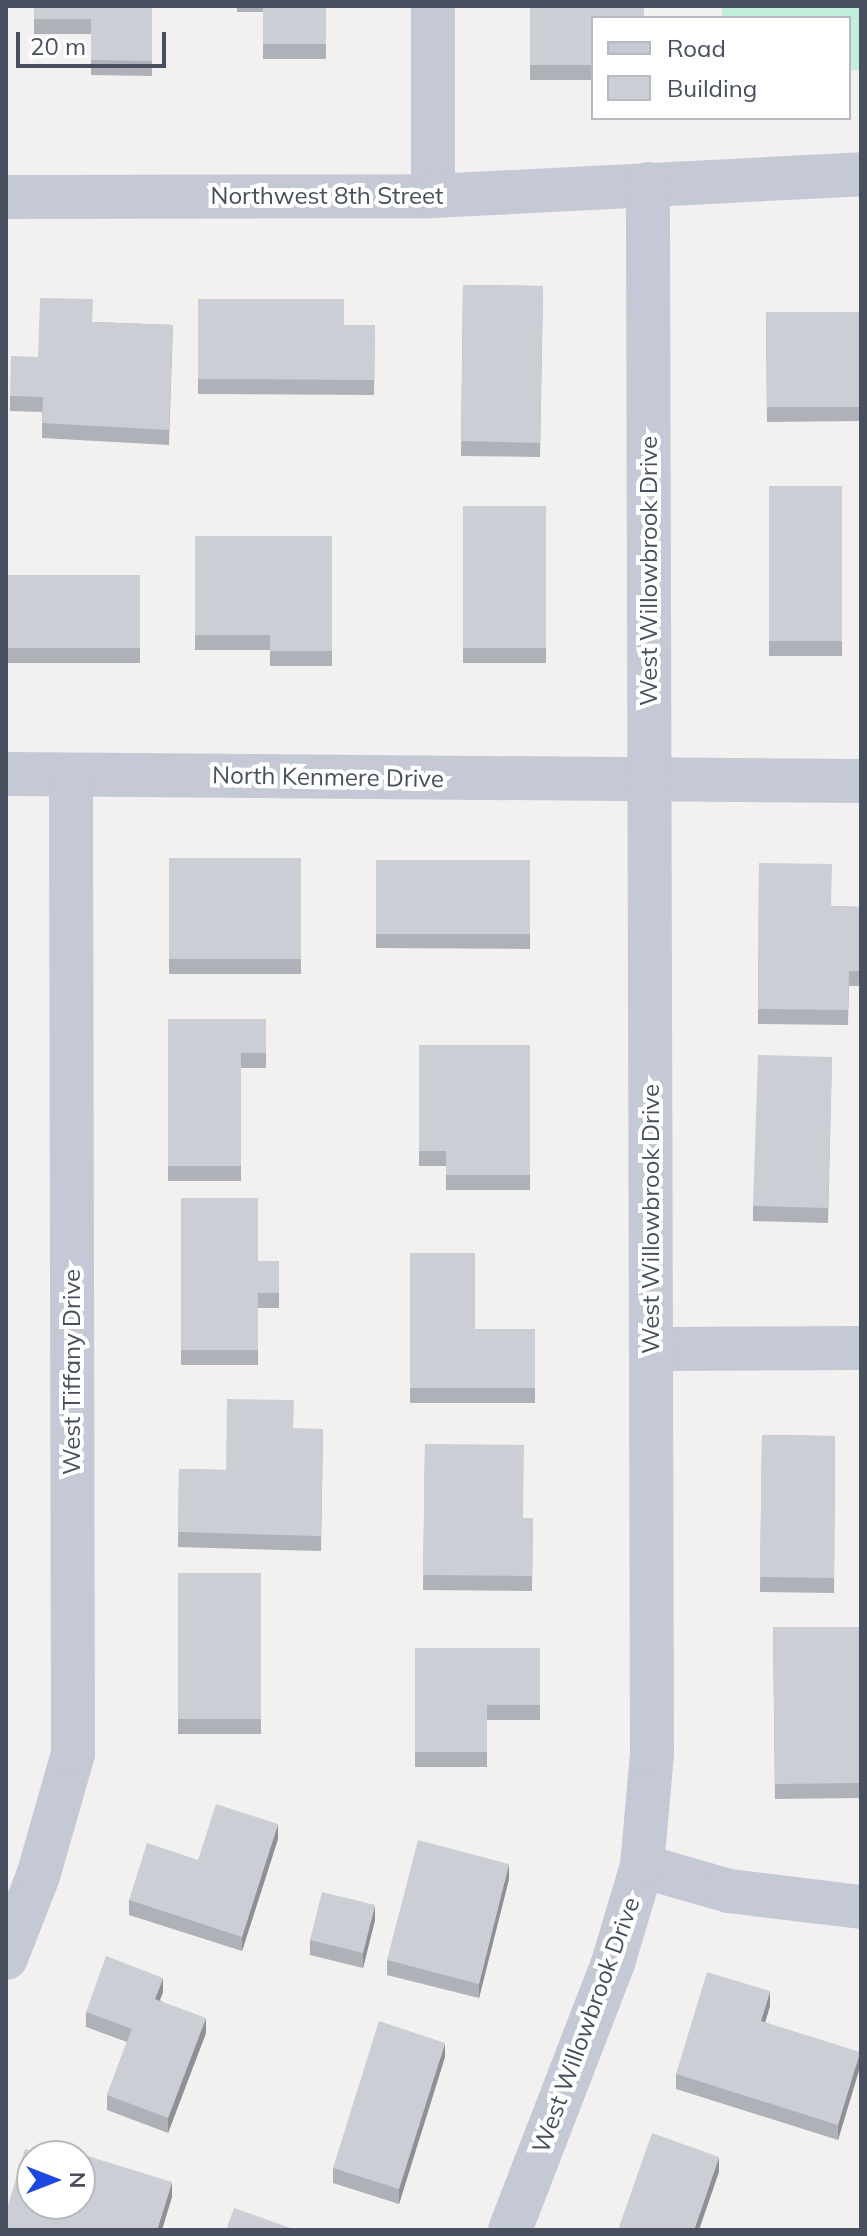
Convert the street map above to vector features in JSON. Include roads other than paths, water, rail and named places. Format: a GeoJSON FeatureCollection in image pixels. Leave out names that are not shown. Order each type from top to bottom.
{"type":"FeatureCollection","features":[{"type":"Feature","properties":{"kind":"street"},"geometry":{"type":"LineString","coordinates":[[433,6],[433,196]]}},
{"type":"Feature","properties":{"kind":"street","name":"Northwest 8th Street"},"geometry":{"type":"LineString","coordinates":[[6,197],[433,196],[861,174]]}},
{"type":"Feature","properties":{"kind":"street","name":"West Willowbrook Drive"},"geometry":{"type":"LineString","coordinates":[[510,2230],[613,1963],[642,1866],[652,1754],[648,184]]}},
{"type":"Feature","properties":{"kind":"street","name":"North Kenmere Drive"},"geometry":{"type":"LineString","coordinates":[[6,774],[861,781]]}},
{"type":"Feature","properties":{"kind":"street","name":"West Tiffany Drive"},"geometry":{"type":"LineString","coordinates":[[6,1958],[38,1876],[73,1754],[71,775]]}},
{"type":"Feature","properties":{"kind":"street"},"geometry":{"type":"LineString","coordinates":[[651,1349],[861,1348]]}},
{"type":"Feature","properties":{"kind":"street"},"geometry":{"type":"LineString","coordinates":[[642,1866],[729,1891],[861,1907]]}}]}
